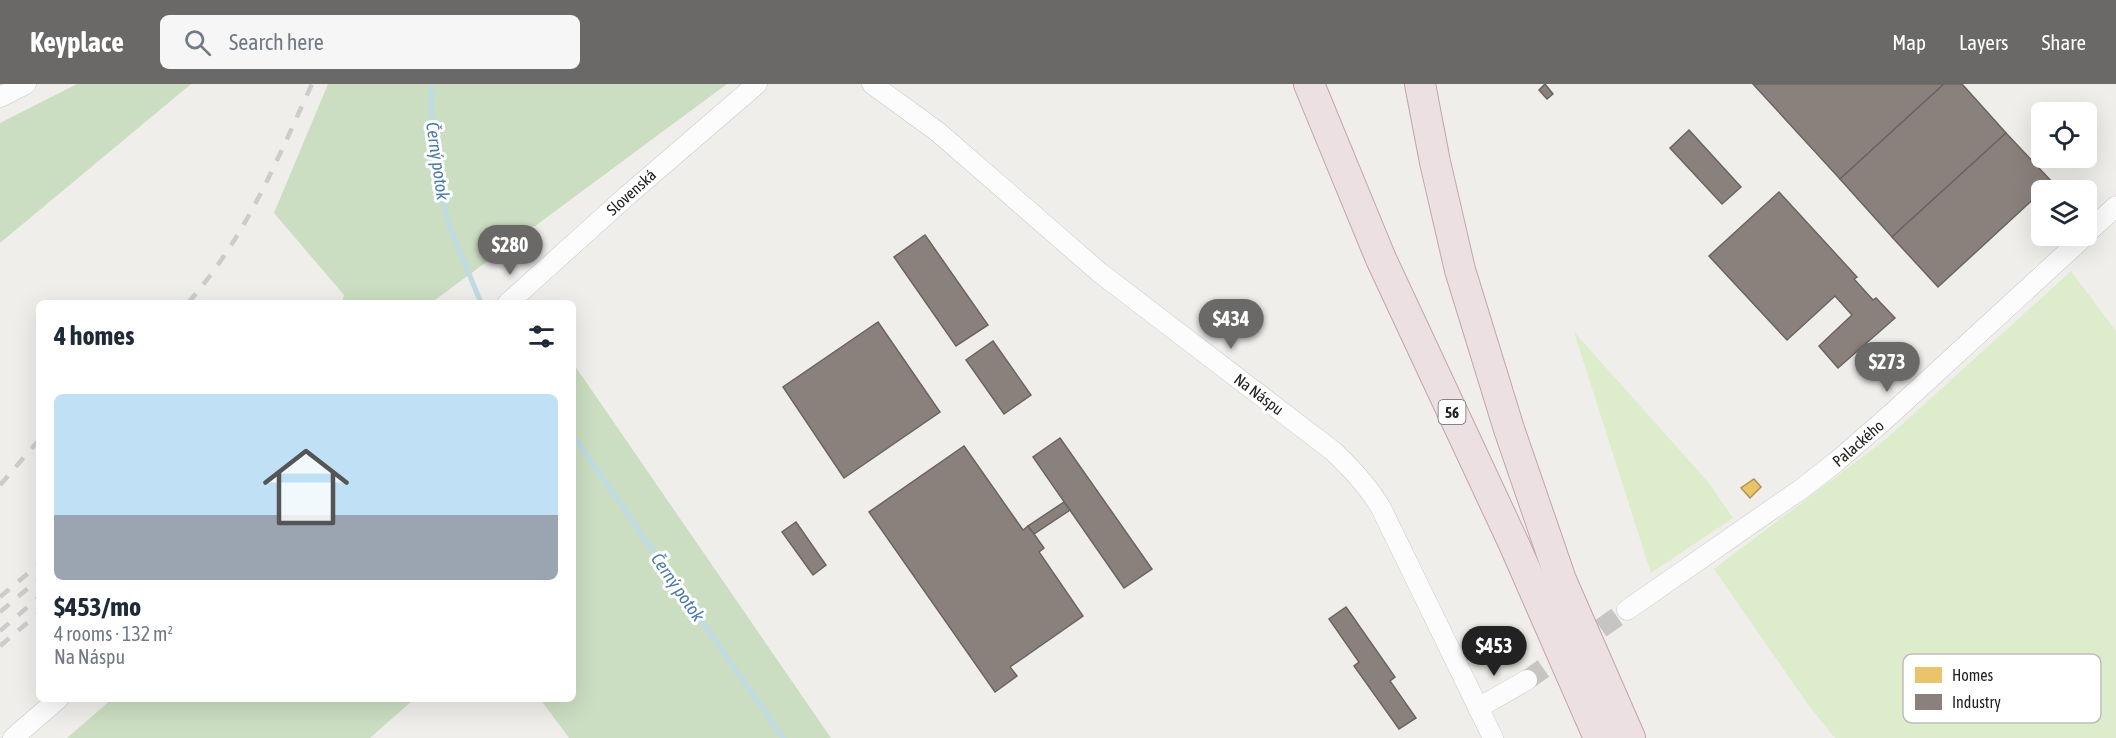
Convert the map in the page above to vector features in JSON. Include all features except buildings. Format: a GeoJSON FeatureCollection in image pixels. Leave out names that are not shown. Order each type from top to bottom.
{"type":"FeatureCollection","features":[{"type":"Feature","properties":{"kind":"highway","name":"56"},"geometry":{"type":"LineString","coordinates":[[1309,84],[1386,269],[1514,544],[1599,738]]}},
{"type":"Feature","properties":{"kind":"highway"},"geometry":{"type":"LineString","coordinates":[[1420,84],[1437,172],[1460,270],[1506,419],[1561,580],[1630,738]]}},
{"type":"Feature","properties":{"kind":"street"},"geometry":{"type":"LineString","coordinates":[[0,97],[26,84]]}},
{"type":"Feature","properties":{"kind":"street","name":"Slovenská"},"geometry":{"type":"LineString","coordinates":[[511,300],[645,180],[757,84]]}},
{"type":"Feature","properties":{"kind":"street","name":"Na Náspu"},"geometry":{"type":"LineString","coordinates":[[872,84],[938,132],[1099,272],[1345,462],[1363,482],[1381,508],[1493,738]]}},
{"type":"Feature","properties":{"kind":"street","name":"Palackého"},"geometry":{"type":"LineString","coordinates":[[2097,224],[2116,206]]}},
{"type":"Feature","properties":{"kind":"street","name":"Palackého"},"geometry":{"type":"LineString","coordinates":[[1627,610],[1699,562],[1854,448],[2074,246]]}},
{"type":"Feature","properties":{"kind":"street"},"geometry":{"type":"LineString","coordinates":[[1478,708],[1527,680]]}},
{"type":"Feature","properties":{"kind":"street"},"geometry":{"type":"LineString","coordinates":[[13,738],[54,702]]}},
{"type":"Feature","properties":{"kind":"green space"},"geometry":{"type":"Polygon","coordinates":[[[77,84],[191,84],[0,243],[0,123],[77,84]]]}},
{"type":"Feature","properties":{"kind":"green space"},"geometry":{"type":"Polygon","coordinates":[[[328,84],[727,84],[435,300],[343,300],[344,295],[274,213],[328,84]]]}},
{"type":"Feature","properties":{"kind":"green space"},"geometry":{"type":"Polygon","coordinates":[[[2071,271],[2116,331],[2116,738],[1835,738],[1809,706],[1714,569],[1886,439],[2071,271]]]}},
{"type":"Feature","properties":{"kind":"green space"},"geometry":{"type":"Polygon","coordinates":[[[1574,332],[1709,483],[1733,518],[1651,573],[1574,332]]]}},
{"type":"Feature","properties":{"kind":"green space"},"geometry":{"type":"Polygon","coordinates":[[[576,367],[831,738],[569,738],[542,702],[576,702],[576,367]]]}},
{"type":"Feature","properties":{"kind":"green space"},"geometry":{"type":"Polygon","coordinates":[[[109,702],[411,702],[370,738],[67,738],[109,702]]]}},
{"type":"Feature","properties":{"kind":"waterway","name":"Černý potok"},"geometry":{"type":"LineString","coordinates":[[431,84],[432,134],[447,220],[480,300]]}},
{"type":"Feature","properties":{"kind":"waterway","name":"Černý potok"},"geometry":{"type":"LineString","coordinates":[[576,439],[783,738]]}},
{"type":"Feature","properties":{"kind":"tunnel"},"geometry":{"type":"LineString","coordinates":[[1527,680],[1627,610]]}},
{"type":"Feature","properties":{"kind":"railway"},"geometry":{"type":"LineString","coordinates":[[190,300],[209,277],[243,225],[272,171],[312,84]]}},
{"type":"Feature","properties":{"kind":"railway"},"geometry":{"type":"LineString","coordinates":[[0,485],[36,443]]}},
{"type":"Feature","properties":{"kind":"railway"},"geometry":{"type":"LineString","coordinates":[[0,597],[36,567]]}},
{"type":"Feature","properties":{"kind":"railway"},"geometry":{"type":"LineString","coordinates":[[0,612],[36,582]]}},
{"type":"Feature","properties":{"kind":"railway"},"geometry":{"type":"LineString","coordinates":[[0,631],[36,600]]}},
{"type":"Feature","properties":{"kind":"railway"},"geometry":{"type":"LineString","coordinates":[[0,646],[36,616]]}}]}
